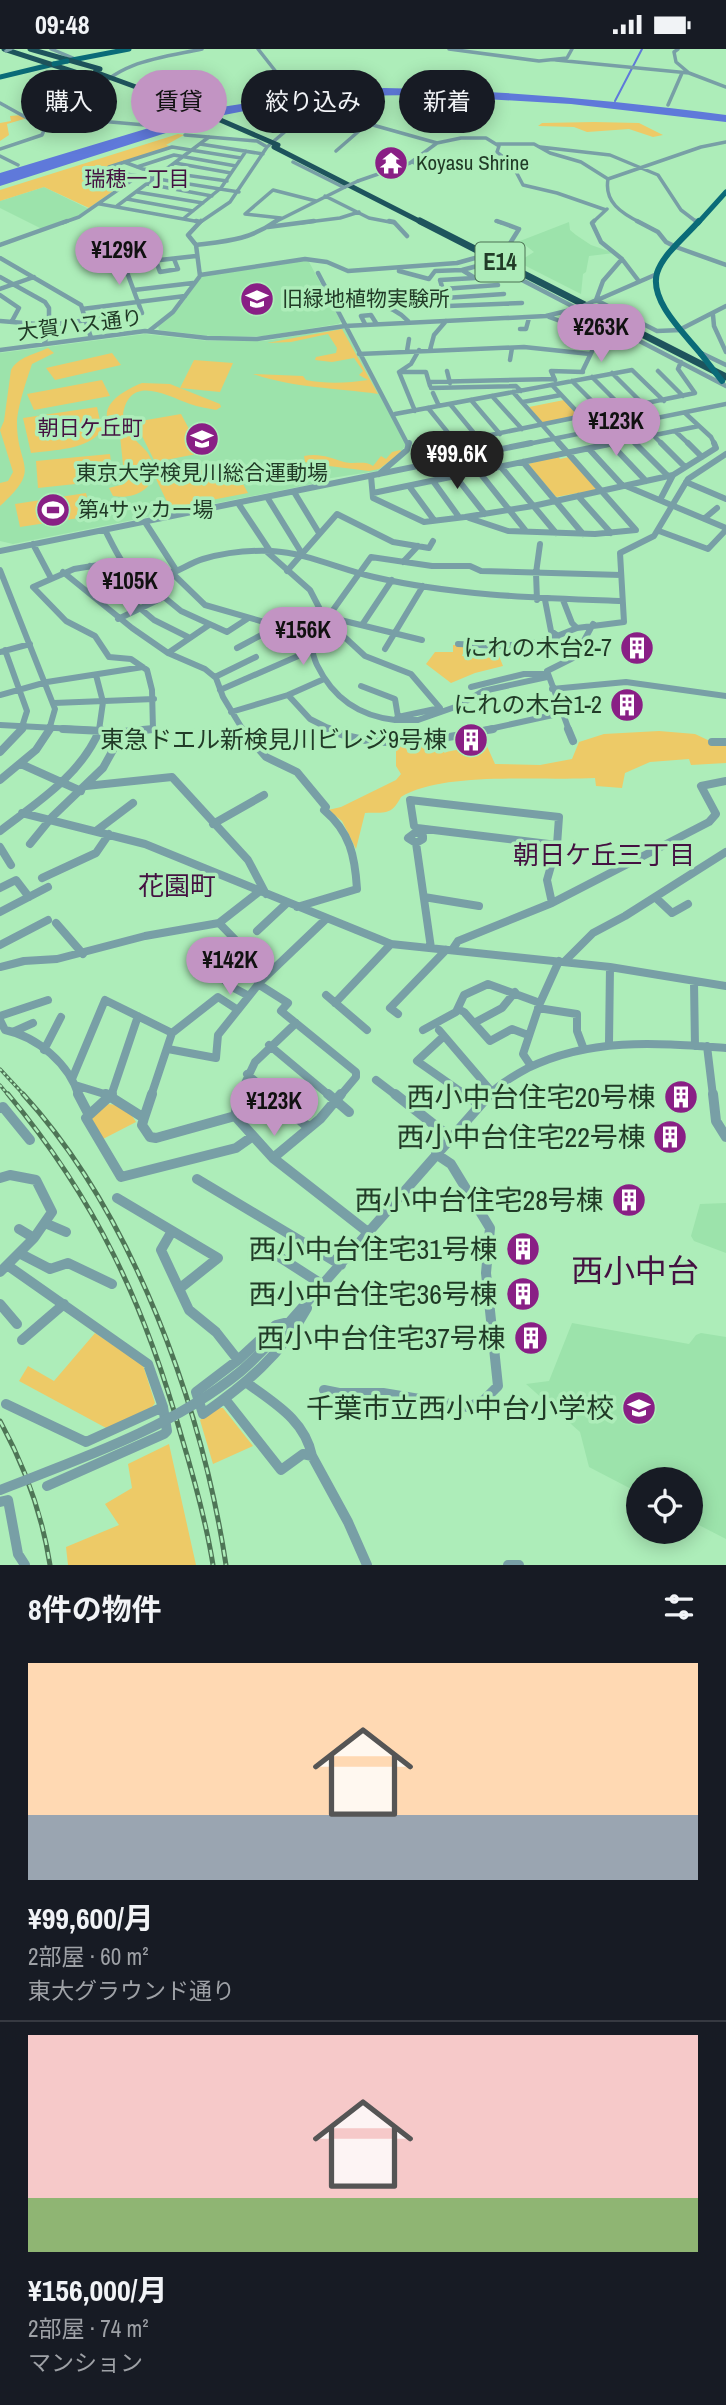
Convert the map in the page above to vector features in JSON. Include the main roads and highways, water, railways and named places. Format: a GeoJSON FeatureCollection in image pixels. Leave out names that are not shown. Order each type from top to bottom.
{"type":"FeatureCollection","features":[{"type":"Feature","properties":{"kind":"highway","name":"E14"},"geometry":{"type":"LineString","coordinates":[[19,49],[84,70]]}},
{"type":"Feature","properties":{"kind":"highway"},"geometry":{"type":"LineString","coordinates":[[30,49],[69,60],[87,70]]}},
{"type":"Feature","properties":{"kind":"highway","name":"E14"},"geometry":{"type":"LineString","coordinates":[[7,50],[82,70]]}},
{"type":"Feature","properties":{"kind":"highway"},"geometry":{"type":"LineString","coordinates":[[7,50],[79,70]]}},
{"type":"Feature","properties":{"kind":"highway","name":"E14"},"geometry":{"type":"LineString","coordinates":[[227,125],[273,146],[725,380]]}},
{"type":"Feature","properties":{"kind":"main road"},"geometry":{"type":"LineString","coordinates":[[0,76],[121,49]]}},
{"type":"Feature","properties":{"kind":"main road"},"geometry":{"type":"LineString","coordinates":[[69,60],[130,49]]}},
{"type":"Feature","properties":{"kind":"main road"},"geometry":{"type":"LineString","coordinates":[[725,380],[681,330],[659,298],[657,274],[666,258],[726,192]]}},
{"type":"Feature","properties":{"kind":"water"},"geometry":{"type":"Polygon","coordinates":[[[385,88],[399,89],[399,95],[385,95],[385,88]]]}},
{"type":"Feature","properties":{"kind":"water"},"geometry":{"type":"Polygon","coordinates":[[[495,92],[598,100],[726,115],[726,122],[571,104],[495,100],[495,92]]]}},
{"type":"Feature","properties":{"kind":"water"},"geometry":{"type":"Polygon","coordinates":[[[241,104],[241,112],[227,114],[227,106],[241,104]]]}},
{"type":"Feature","properties":{"kind":"water"},"geometry":{"type":"Polygon","coordinates":[[[132,133],[166,133],[0,186],[0,173],[132,133]]]}},
{"type":"Feature","properties":{"kind":"waterway"},"geometry":{"type":"LineString","coordinates":[[615,101],[642,49]]}},
{"type":"Feature","properties":{"kind":"railway"},"geometry":{"type":"LineString","coordinates":[[0,1069],[25,1096]]}},
{"type":"Feature","properties":{"kind":"railway"},"geometry":{"type":"LineString","coordinates":[[0,1085],[9,1096]]}},
{"type":"Feature","properties":{"kind":"railway"},"geometry":{"type":"LineString","coordinates":[[8,1094],[67,1173],[114,1255],[133,1297],[167,1387],[203,1516],[213,1565]]}},
{"type":"Feature","properties":{"kind":"railway"},"geometry":{"type":"LineString","coordinates":[[23,1094],[62,1142],[98,1196],[157,1315],[200,1442],[226,1565]]}},
{"type":"Feature","properties":{"kind":"railway"},"geometry":{"type":"LineString","coordinates":[[0,1421],[31,1491],[50,1565]]}},
{"type":"Feature","properties":{"kind":"place","name":"Koyasu Shrine"},"geometry":{"type":"Point","coordinates":[391,163]}},
{"type":"Feature","properties":{"kind":"place","name":"旧緑地植物実験所"},"geometry":{"type":"Point","coordinates":[257,299]}},
{"type":"Feature","properties":{"kind":"place","name":"東京大学検見川総合運動場"},"geometry":{"type":"Point","coordinates":[202,439]}},
{"type":"Feature","properties":{"kind":"place","name":"第4サッカー場"},"geometry":{"type":"Point","coordinates":[53,510]}},
{"type":"Feature","properties":{"kind":"place","name":"にれの木台2-7"},"geometry":{"type":"Point","coordinates":[637,648]}},
{"type":"Feature","properties":{"kind":"place","name":"にれの木台1-2"},"geometry":{"type":"Point","coordinates":[627,705]}},
{"type":"Feature","properties":{"kind":"place","name":"東急ドエル新検見川ビレジ9号棟"},"geometry":{"type":"Point","coordinates":[471,740]}},
{"type":"Feature","properties":{"kind":"place","name":"西小中台住宅20号棟"},"geometry":{"type":"Point","coordinates":[681,1097]}},
{"type":"Feature","properties":{"kind":"place","name":"西小中台住宅22号棟"},"geometry":{"type":"Point","coordinates":[670,1137]}},
{"type":"Feature","properties":{"kind":"place","name":"西小中台住宅28号棟"},"geometry":{"type":"Point","coordinates":[629,1200]}},
{"type":"Feature","properties":{"kind":"place","name":"西小中台住宅31号棟"},"geometry":{"type":"Point","coordinates":[523,1249]}},
{"type":"Feature","properties":{"kind":"place","name":"西小中台住宅36号棟"},"geometry":{"type":"Point","coordinates":[523,1294]}},
{"type":"Feature","properties":{"kind":"place","name":"西小中台住宅37号棟"},"geometry":{"type":"Point","coordinates":[531,1338]}},
{"type":"Feature","properties":{"kind":"place","name":"千葉市立西小中台小学校"},"geometry":{"type":"Point","coordinates":[639,1408]}},
{"type":"Feature","properties":{"kind":"district","name":"瑞穂一丁目"},"geometry":{"type":"Point","coordinates":[137,179]}},
{"type":"Feature","properties":{"kind":"district","name":"朝日ケ丘町"},"geometry":{"type":"Point","coordinates":[90,428]}},
{"type":"Feature","properties":{"kind":"district","name":"朝日ケ丘三丁目"},"geometry":{"type":"Point","coordinates":[604,855]}},
{"type":"Feature","properties":{"kind":"district","name":"花園町"},"geometry":{"type":"Point","coordinates":[177,886]}},
{"type":"Feature","properties":{"kind":"district","name":"西小中台"},"geometry":{"type":"Point","coordinates":[635,1271]}}]}
